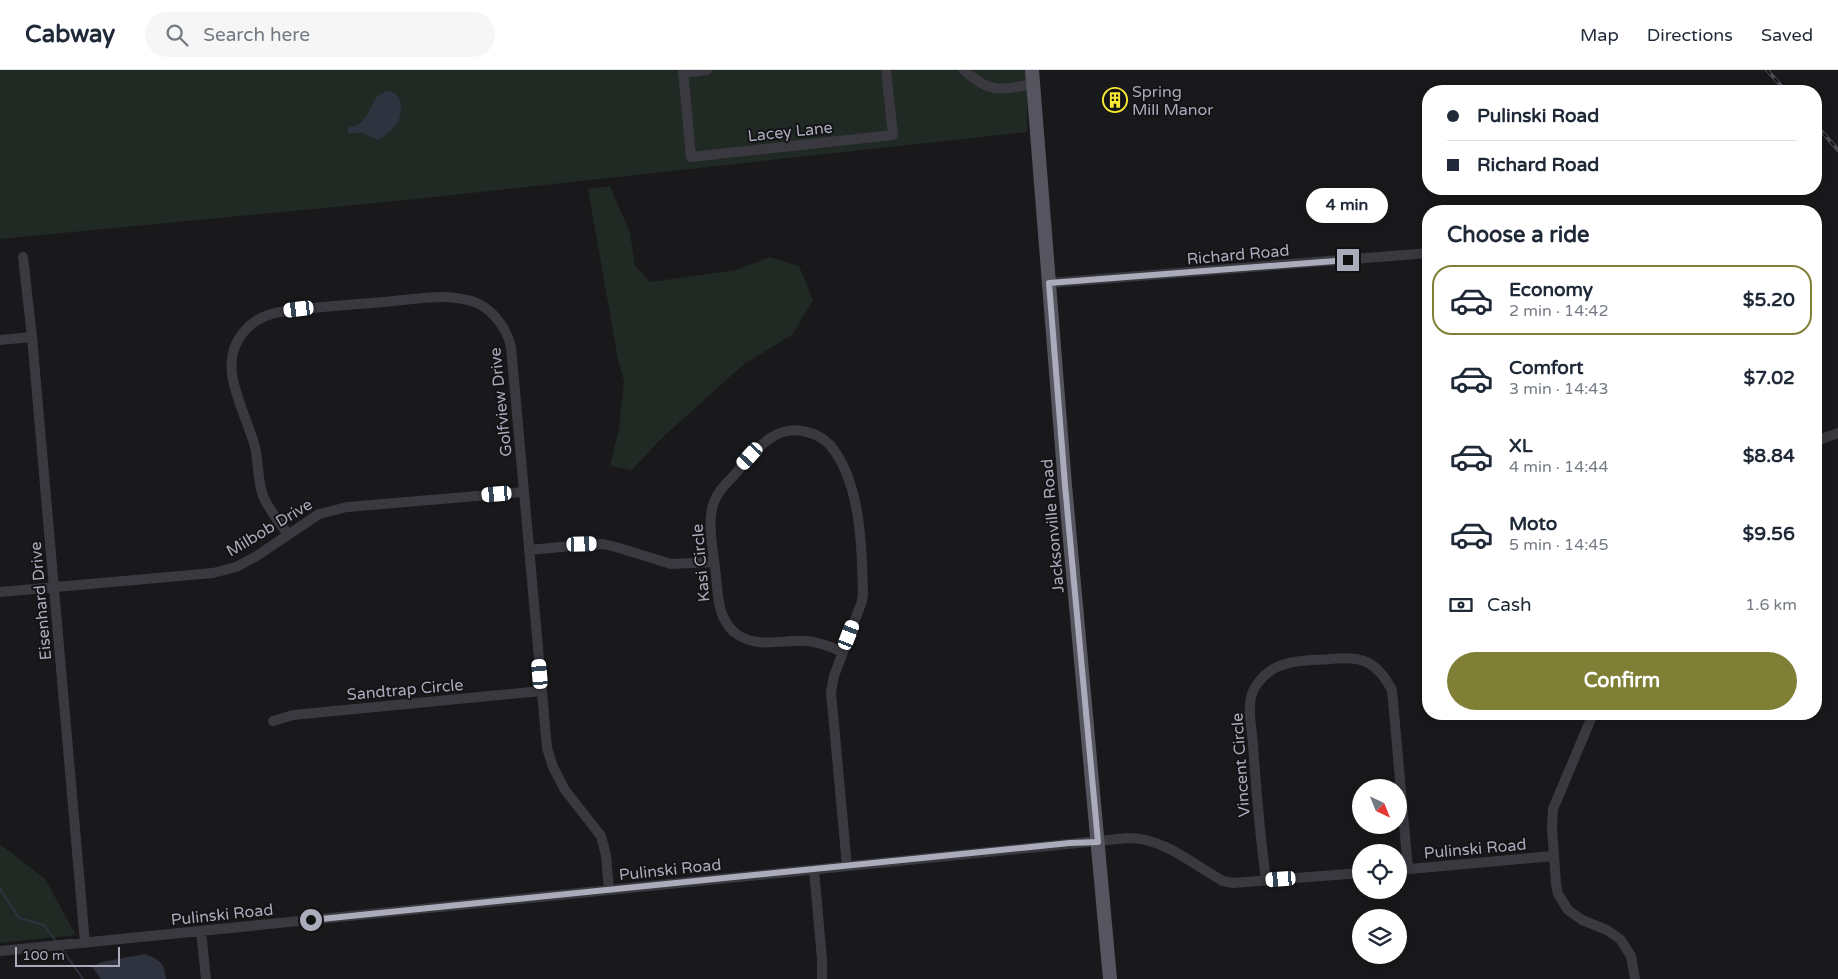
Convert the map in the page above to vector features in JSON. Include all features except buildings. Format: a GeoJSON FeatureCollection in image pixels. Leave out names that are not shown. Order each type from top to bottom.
{"type":"FeatureCollection","features":[{"type":"Feature","properties":{"kind":"main road","name":"Jacksonville Road"},"geometry":{"type":"LineString","coordinates":[[1033,77],[1065,485],[1110,979]]}},
{"type":"Feature","properties":{"kind":"street"},"geometry":{"type":"LineString","coordinates":[[683,71],[708,70]]}},
{"type":"Feature","properties":{"kind":"street","name":"Lacey Lane"},"geometry":{"type":"LineString","coordinates":[[683,71],[691,157],[893,135],[886,70]]}},
{"type":"Feature","properties":{"kind":"street"},"geometry":{"type":"LineString","coordinates":[[964,70],[987,87],[1002,90],[1033,77]]}},
{"type":"Feature","properties":{"kind":"street","name":"Richard Road"},"geometry":{"type":"LineString","coordinates":[[1049,283],[1422,255]]}},
{"type":"Feature","properties":{"kind":"street","name":"Eisenhard Drive"},"geometry":{"type":"LineString","coordinates":[[22,257],[32,337],[85,943]]}},
{"type":"Feature","properties":{"kind":"street","name":"Golfview Drive"},"geometry":{"type":"LineString","coordinates":[[288,534],[263,495],[254,445],[234,384],[232,365],[236,342],[243,332],[265,315],[280,312],[450,297],[472,302],[483,307],[501,323],[511,347],[547,748],[553,767],[565,790],[601,836],[606,854],[609,890]]}},
{"type":"Feature","properties":{"kind":"street"},"geometry":{"type":"LineString","coordinates":[[0,340],[32,337]]}},
{"type":"Feature","properties":{"kind":"street","name":"Kasi Circle"},"geometry":{"type":"LineString","coordinates":[[843,652],[828,646],[805,641],[756,642],[735,633],[722,616],[718,603],[711,527],[713,504],[716,496],[750,456],[768,438],[780,432],[803,431],[811,433],[827,442],[839,460],[855,497],[862,570],[862,601],[843,652],[834,676],[832,692],[847,866]]}},
{"type":"Feature","properties":{"kind":"street"},"geometry":{"type":"LineString","coordinates":[[1822,439],[1838,433]]}},
{"type":"Feature","properties":{"kind":"street","name":"Milbob Drive"},"geometry":{"type":"LineString","coordinates":[[0,592],[204,574],[227,570],[255,557],[319,514],[347,507],[524,492]]}},
{"type":"Feature","properties":{"kind":"street"},"geometry":{"type":"LineString","coordinates":[[529,550],[582,544],[603,544],[671,564],[714,562]]}},
{"type":"Feature","properties":{"kind":"street","name":"Vincent Circle"},"geometry":{"type":"LineString","coordinates":[[1266,880],[1250,709],[1252,695],[1264,676],[1290,662],[1349,657],[1360,659],[1376,668],[1386,679],[1392,690],[1401,844]]}},
{"type":"Feature","properties":{"kind":"street","name":"Sandtrap Circle"},"geometry":{"type":"LineString","coordinates":[[273,721],[293,715],[542,691]]}},
{"type":"Feature","properties":{"kind":"street"},"geometry":{"type":"LineString","coordinates":[[1590,720],[1553,810],[1553,856],[1556,884],[1561,900],[1575,915],[1607,930],[1620,939],[1631,956],[1635,979]]}},
{"type":"Feature","properties":{"kind":"street","name":"Pulinski Road"},"geometry":{"type":"LineString","coordinates":[[0,951],[1128,838],[1148,840],[1165,846],[1223,881],[1233,884],[1352,874]]}},
{"type":"Feature","properties":{"kind":"street","name":"Pulinski Road"},"geometry":{"type":"LineString","coordinates":[[1407,869],[1553,856]]}},
{"type":"Feature","properties":{"kind":"street"},"geometry":{"type":"LineString","coordinates":[[814,870],[823,972],[822,979]]}},
{"type":"Feature","properties":{"kind":"street"},"geometry":{"type":"LineString","coordinates":[[202,931],[206,979]]}},
{"type":"Feature","properties":{"kind":"shaded area"},"geometry":{"type":"Polygon","coordinates":[[[0,70],[1027,70],[1027,132],[417,199],[0,239],[0,70]]]}},
{"type":"Feature","properties":{"kind":"shaded area"},"geometry":{"type":"Polygon","coordinates":[[[610,186],[630,233],[635,265],[650,282],[736,270],[770,257],[799,266],[813,300],[792,335],[744,364],[662,438],[632,470],[610,466],[619,429],[624,381],[618,360],[588,189],[610,186]]]}},
{"type":"Feature","properties":{"kind":"shaded area"},"geometry":{"type":"Polygon","coordinates":[[[0,844],[45,879],[76,935],[0,943],[0,844]]]}},
{"type":"Feature","properties":{"kind":"water"},"geometry":{"type":"Polygon","coordinates":[[[386,91],[396,95],[401,104],[399,120],[395,127],[378,140],[363,133],[348,133],[347,129],[360,123],[376,98],[386,91]]]}},
{"type":"Feature","properties":{"kind":"water"},"geometry":{"type":"Polygon","coordinates":[[[145,954],[160,962],[164,968],[166,979],[101,979],[92,967],[102,962],[145,954]]]}},
{"type":"Feature","properties":{"kind":"waterway"},"geometry":{"type":"LineString","coordinates":[[0,889],[19,918],[44,925],[56,941]]}},
{"type":"Feature","properties":{"kind":"waterway"},"geometry":{"type":"LineString","coordinates":[[62,949],[83,979]]}},
{"type":"Feature","properties":{"kind":"railway"},"geometry":{"type":"LineString","coordinates":[[1767,70],[1781,85]]}},
{"type":"Feature","properties":{"kind":"railway"},"geometry":{"type":"LineString","coordinates":[[1822,132],[1838,150]]}},
{"type":"Feature","properties":{"kind":"place","name":"Spring Mill Manor"},"geometry":{"type":"Point","coordinates":[1115,100]}},
{"type":"Feature","properties":{"kind":"route"},"geometry":{"type":"LineString","coordinates":[[311,920],[1070,843],[1098,842],[1065,485],[1049,283],[1348,260]]}}]}
